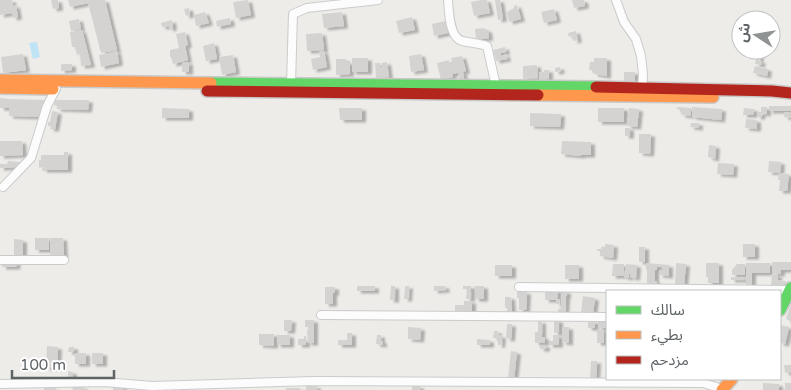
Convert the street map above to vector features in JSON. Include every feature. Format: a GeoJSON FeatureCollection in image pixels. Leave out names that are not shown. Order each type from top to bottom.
{"type":"FeatureCollection","features":[{"type":"Feature","properties":{"kind":"main road"},"geometry":{"type":"LineString","coordinates":[[0,80],[93,86],[496,86],[642,93]]}},
{"type":"Feature","properties":{"kind":"main road"},"geometry":{"type":"LineString","coordinates":[[0,88],[56,89],[93,86]]}},
{"type":"Feature","properties":{"kind":"main road"},"geometry":{"type":"LineString","coordinates":[[284,87],[642,93],[772,91],[791,94]]}},
{"type":"Feature","properties":{"kind":"main road"},"geometry":{"type":"LineString","coordinates":[[781,308],[791,289]]}},
{"type":"Feature","properties":{"kind":"street"},"geometry":{"type":"LineString","coordinates":[[284,87],[293,14],[307,8],[378,0]]}},
{"type":"Feature","properties":{"kind":"street"},"geometry":{"type":"LineString","coordinates":[[448,0],[451,25],[455,35],[460,40],[487,46],[496,86]]}},
{"type":"Feature","properties":{"kind":"street"},"geometry":{"type":"LineString","coordinates":[[616,0],[624,22],[636,39],[643,74],[642,93]]}},
{"type":"Feature","properties":{"kind":"street"},"geometry":{"type":"LineString","coordinates":[[3,187],[32,158],[47,106],[56,89]]}},
{"type":"Feature","properties":{"kind":"street"},"geometry":{"type":"LineString","coordinates":[[0,260],[64,260]]}},
{"type":"Feature","properties":{"kind":"street"},"geometry":{"type":"LineString","coordinates":[[519,287],[791,289]]}},
{"type":"Feature","properties":{"kind":"street"},"geometry":{"type":"LineString","coordinates":[[321,315],[606,317]]}},
{"type":"Feature","properties":{"kind":"street"},"geometry":{"type":"LineString","coordinates":[[0,384],[152,386],[315,381],[703,383],[723,389]]}},
{"type":"Feature","properties":{"kind":"water"},"geometry":{"type":"Polygon","coordinates":[[[37,42],[40,57],[33,59],[29,43],[37,42]]]}},
{"type":"Feature","properties":{"kind":"building"},"geometry":{"type":"Polygon","coordinates":[[[0,0],[12,0],[13,6],[16,5],[18,17],[13,18],[12,13],[0,15],[0,0]]]}},
{"type":"Feature","properties":{"kind":"building"},"geometry":{"type":"Polygon","coordinates":[[[51,0],[58,0],[59,8],[53,9],[51,0]]]}},
{"type":"Feature","properties":{"kind":"building"},"geometry":{"type":"Polygon","coordinates":[[[68,0],[105,0],[117,50],[101,53],[88,3],[70,7],[68,0]]]}},
{"type":"Feature","properties":{"kind":"building"},"geometry":{"type":"Polygon","coordinates":[[[248,0],[251,15],[236,18],[233,2],[248,0]]]}},
{"type":"Feature","properties":{"kind":"building"},"geometry":{"type":"Polygon","coordinates":[[[487,0],[490,13],[474,16],[471,2],[487,0]]]}},
{"type":"Feature","properties":{"kind":"building"},"geometry":{"type":"Polygon","coordinates":[[[495,0],[500,0],[503,19],[498,20],[495,0]]]}},
{"type":"Feature","properties":{"kind":"building"},"geometry":{"type":"Polygon","coordinates":[[[572,0],[584,0],[585,6],[574,8],[572,0]]]}},
{"type":"Feature","properties":{"kind":"building"},"geometry":{"type":"Polygon","coordinates":[[[517,5],[521,19],[509,22],[507,12],[517,5]]]}},
{"type":"Feature","properties":{"kind":"building"},"geometry":{"type":"Polygon","coordinates":[[[189,8],[190,15],[186,16],[184,9],[189,8]]]}},
{"type":"Feature","properties":{"kind":"building"},"geometry":{"type":"Polygon","coordinates":[[[554,9],[557,20],[544,23],[541,12],[554,9]]]}},
{"type":"Feature","properties":{"kind":"building"},"geometry":{"type":"Polygon","coordinates":[[[205,12],[209,23],[196,26],[194,15],[205,12]]]}},
{"type":"Feature","properties":{"kind":"building"},"geometry":{"type":"Polygon","coordinates":[[[342,12],[344,26],[324,28],[322,14],[342,12]]]}},
{"type":"Feature","properties":{"kind":"building"},"geometry":{"type":"Polygon","coordinates":[[[412,17],[415,30],[399,33],[396,21],[412,17]]]}},
{"type":"Feature","properties":{"kind":"building"},"geometry":{"type":"Polygon","coordinates":[[[230,18],[231,24],[217,27],[216,21],[230,18]]]}},
{"type":"Feature","properties":{"kind":"building"},"geometry":{"type":"Polygon","coordinates":[[[79,19],[81,29],[71,31],[69,21],[79,19]]]}},
{"type":"Feature","properties":{"kind":"building"},"geometry":{"type":"Polygon","coordinates":[[[172,20],[173,28],[169,29],[169,26],[162,27],[161,23],[172,20]]]}},
{"type":"Feature","properties":{"kind":"building"},"geometry":{"type":"Polygon","coordinates":[[[446,21],[448,33],[434,36],[432,24],[446,21]]]}},
{"type":"Feature","properties":{"kind":"building"},"geometry":{"type":"Polygon","coordinates":[[[485,28],[485,30],[488,30],[489,38],[476,40],[475,29],[485,28]]]}},
{"type":"Feature","properties":{"kind":"building"},"geometry":{"type":"Polygon","coordinates":[[[82,30],[91,65],[81,66],[80,54],[77,55],[75,47],[72,47],[70,32],[82,30]]]}},
{"type":"Feature","properties":{"kind":"building"},"geometry":{"type":"Polygon","coordinates":[[[576,31],[578,40],[574,41],[573,36],[569,37],[568,33],[576,31]]]}},
{"type":"Feature","properties":{"kind":"building"},"geometry":{"type":"Polygon","coordinates":[[[185,32],[188,45],[185,46],[188,60],[173,64],[170,50],[179,48],[176,34],[185,32]]]}},
{"type":"Feature","properties":{"kind":"building"},"geometry":{"type":"Polygon","coordinates":[[[322,33],[324,50],[307,51],[306,34],[322,33]]]}},
{"type":"Feature","properties":{"kind":"building"},"geometry":{"type":"Polygon","coordinates":[[[214,43],[217,59],[206,61],[203,46],[214,43]]]}},
{"type":"Feature","properties":{"kind":"building"},"geometry":{"type":"Polygon","coordinates":[[[505,47],[506,52],[501,53],[501,56],[506,54],[507,59],[496,61],[493,50],[505,47]]]}},
{"type":"Feature","properties":{"kind":"building"},"geometry":{"type":"Polygon","coordinates":[[[117,51],[119,63],[101,67],[99,55],[117,51]]]}},
{"type":"Feature","properties":{"kind":"building"},"geometry":{"type":"Polygon","coordinates":[[[324,51],[327,67],[313,70],[311,59],[320,57],[319,52],[324,51]]]}},
{"type":"Feature","properties":{"kind":"building"},"geometry":{"type":"Polygon","coordinates":[[[23,54],[26,70],[3,73],[1,57],[23,54]]]}},
{"type":"Feature","properties":{"kind":"building"},"geometry":{"type":"Polygon","coordinates":[[[421,54],[424,70],[411,72],[409,56],[421,54]]]}},
{"type":"Feature","properties":{"kind":"building"},"geometry":{"type":"Polygon","coordinates":[[[233,55],[236,72],[222,75],[219,57],[233,55]]]}},
{"type":"Feature","properties":{"kind":"building"},"geometry":{"type":"Polygon","coordinates":[[[462,56],[466,71],[452,74],[453,77],[441,80],[437,63],[449,60],[449,62],[452,62],[451,58],[462,56]]]}},
{"type":"Feature","properties":{"kind":"building"},"geometry":{"type":"Polygon","coordinates":[[[352,58],[368,58],[368,72],[352,72],[352,58]]]}},
{"type":"Feature","properties":{"kind":"building"},"geometry":{"type":"Polygon","coordinates":[[[594,58],[607,58],[607,76],[594,74],[594,70],[589,70],[590,62],[594,62],[594,58]]]}},
{"type":"Feature","properties":{"kind":"building"},"geometry":{"type":"Polygon","coordinates":[[[336,59],[346,59],[346,62],[350,62],[350,74],[336,75],[336,59]]]}},
{"type":"Feature","properties":{"kind":"building"},"geometry":{"type":"Polygon","coordinates":[[[756,60],[762,61],[761,65],[755,64],[756,60]]]}},
{"type":"Feature","properties":{"kind":"building"},"geometry":{"type":"Polygon","coordinates":[[[189,62],[189,72],[182,72],[182,63],[189,62]]]}},
{"type":"Feature","properties":{"kind":"building"},"geometry":{"type":"Polygon","coordinates":[[[387,62],[389,77],[376,78],[375,63],[380,63],[382,67],[382,63],[387,62]]]}},
{"type":"Feature","properties":{"kind":"building"},"geometry":{"type":"Polygon","coordinates":[[[61,64],[72,64],[72,70],[61,71],[61,64]]]}},
{"type":"Feature","properties":{"kind":"building"},"geometry":{"type":"Polygon","coordinates":[[[537,65],[538,78],[523,79],[523,66],[537,65]]]}},
{"type":"Feature","properties":{"kind":"building"},"geometry":{"type":"Polygon","coordinates":[[[755,66],[768,69],[767,76],[753,73],[755,66]]]}},
{"type":"Feature","properties":{"kind":"building"},"geometry":{"type":"Polygon","coordinates":[[[560,67],[561,71],[555,72],[555,68],[560,67]]]}},
{"type":"Feature","properties":{"kind":"building"},"geometry":{"type":"Polygon","coordinates":[[[544,70],[549,70],[549,79],[539,80],[539,72],[544,72],[544,70]]]}},
{"type":"Feature","properties":{"kind":"building"},"geometry":{"type":"Polygon","coordinates":[[[463,72],[464,79],[459,79],[458,73],[463,72]]]}},
{"type":"Feature","properties":{"kind":"building"},"geometry":{"type":"Polygon","coordinates":[[[624,72],[635,72],[635,83],[624,83],[624,72]]]}},
{"type":"Feature","properties":{"kind":"building"},"geometry":{"type":"Polygon","coordinates":[[[0,98],[46,100],[41,117],[9,116],[9,108],[0,108],[0,98]]]}},
{"type":"Feature","properties":{"kind":"building"},"geometry":{"type":"Polygon","coordinates":[[[55,100],[89,100],[88,110],[57,109],[57,106],[54,105],[55,100]]]}},
{"type":"Feature","properties":{"kind":"building"},"geometry":{"type":"Polygon","coordinates":[[[769,106],[791,106],[791,111],[769,111],[769,106]]]}},
{"type":"Feature","properties":{"kind":"building"},"geometry":{"type":"Polygon","coordinates":[[[677,107],[691,108],[691,116],[682,115],[677,107]]]}},
{"type":"Feature","properties":{"kind":"building"},"geometry":{"type":"Polygon","coordinates":[[[692,107],[722,109],[721,120],[692,117],[692,107]]]}},
{"type":"Feature","properties":{"kind":"building"},"geometry":{"type":"Polygon","coordinates":[[[761,107],[767,107],[767,114],[762,113],[761,117],[757,117],[757,112],[761,112],[761,107]]]}},
{"type":"Feature","properties":{"kind":"building"},"geometry":{"type":"Polygon","coordinates":[[[162,108],[189,109],[189,118],[162,118],[162,108]]]}},
{"type":"Feature","properties":{"kind":"building"},"geometry":{"type":"Polygon","coordinates":[[[339,108],[362,108],[362,120],[340,120],[339,108]]]}},
{"type":"Feature","properties":{"kind":"building"},"geometry":{"type":"Polygon","coordinates":[[[598,108],[624,108],[624,122],[598,122],[598,108]]]}},
{"type":"Feature","properties":{"kind":"building"},"geometry":{"type":"Polygon","coordinates":[[[629,108],[639,109],[637,127],[627,126],[629,108]]]}},
{"type":"Feature","properties":{"kind":"building"},"geometry":{"type":"Polygon","coordinates":[[[744,108],[754,109],[753,115],[743,115],[744,108]]]}},
{"type":"Feature","properties":{"kind":"building"},"geometry":{"type":"Polygon","coordinates":[[[52,111],[58,112],[55,129],[50,129],[51,126],[48,126],[52,111]]]}},
{"type":"Feature","properties":{"kind":"building"},"geometry":{"type":"Polygon","coordinates":[[[784,112],[791,113],[791,118],[784,117],[784,112]]]}},
{"type":"Feature","properties":{"kind":"building"},"geometry":{"type":"Polygon","coordinates":[[[530,113],[561,114],[560,127],[530,126],[530,113]]]}},
{"type":"Feature","properties":{"kind":"building"},"geometry":{"type":"Polygon","coordinates":[[[746,119],[757,120],[757,129],[745,128],[746,119]]]}},
{"type":"Feature","properties":{"kind":"building"},"geometry":{"type":"Polygon","coordinates":[[[691,123],[699,123],[699,128],[690,127],[691,123]]]}},
{"type":"Feature","properties":{"kind":"building"},"geometry":{"type":"Polygon","coordinates":[[[625,128],[630,128],[630,136],[625,136],[625,128]]]}},
{"type":"Feature","properties":{"kind":"building"},"geometry":{"type":"Polygon","coordinates":[[[639,134],[651,134],[650,154],[639,153],[639,134]]]}},
{"type":"Feature","properties":{"kind":"building"},"geometry":{"type":"Polygon","coordinates":[[[0,141],[22,141],[23,155],[0,156],[0,141]]]}},
{"type":"Feature","properties":{"kind":"building"},"geometry":{"type":"Polygon","coordinates":[[[562,141],[591,142],[591,155],[561,154],[562,141]]]}},
{"type":"Feature","properties":{"kind":"building"},"geometry":{"type":"Polygon","coordinates":[[[709,145],[716,146],[715,159],[708,157],[709,145]]]}},
{"type":"Feature","properties":{"kind":"building"},"geometry":{"type":"Polygon","coordinates":[[[64,152],[68,152],[68,170],[43,170],[43,167],[39,168],[41,155],[64,155],[64,152]]]}},
{"type":"Feature","properties":{"kind":"building"},"geometry":{"type":"Polygon","coordinates":[[[8,161],[20,162],[19,167],[0,168],[0,164],[7,164],[8,161]]]}},
{"type":"Feature","properties":{"kind":"building"},"geometry":{"type":"Polygon","coordinates":[[[769,161],[781,162],[780,173],[768,172],[769,161]]]}},
{"type":"Feature","properties":{"kind":"building"},"geometry":{"type":"Polygon","coordinates":[[[718,163],[734,164],[733,175],[717,174],[718,163]]]}},
{"type":"Feature","properties":{"kind":"building"},"geometry":{"type":"Polygon","coordinates":[[[781,173],[789,174],[787,191],[779,191],[780,180],[778,180],[781,173]]]}},
{"type":"Feature","properties":{"kind":"building"},"geometry":{"type":"Polygon","coordinates":[[[35,238],[49,238],[49,250],[35,250],[35,238]]]}},
{"type":"Feature","properties":{"kind":"building"},"geometry":{"type":"Polygon","coordinates":[[[50,238],[63,238],[64,256],[50,257],[50,238]]]}},
{"type":"Feature","properties":{"kind":"building"},"geometry":{"type":"Polygon","coordinates":[[[14,239],[23,240],[23,258],[14,258],[14,239]]]}},
{"type":"Feature","properties":{"kind":"building"},"geometry":{"type":"Polygon","coordinates":[[[605,244],[614,245],[613,258],[600,256],[600,251],[597,251],[602,246],[605,247],[605,244]]]}},
{"type":"Feature","properties":{"kind":"building"},"geometry":{"type":"Polygon","coordinates":[[[743,244],[755,244],[755,257],[743,257],[743,244]]]}},
{"type":"Feature","properties":{"kind":"building"},"geometry":{"type":"Polygon","coordinates":[[[639,247],[645,247],[645,262],[639,262],[639,247]]]}},
{"type":"Feature","properties":{"kind":"building"},"geometry":{"type":"Polygon","coordinates":[[[2,262],[17,262],[16,267],[2,267],[2,262]]]}},
{"type":"Feature","properties":{"kind":"building"},"geometry":{"type":"Polygon","coordinates":[[[772,262],[791,262],[791,270],[781,270],[781,274],[772,273],[772,262]]]}},
{"type":"Feature","properties":{"kind":"building"},"geometry":{"type":"Polygon","coordinates":[[[646,263],[669,265],[669,276],[659,275],[659,270],[662,270],[662,267],[657,267],[657,270],[655,270],[655,281],[657,281],[657,285],[647,285],[646,263]]]}},
{"type":"Feature","properties":{"kind":"building"},"geometry":{"type":"Polygon","coordinates":[[[676,263],[686,264],[684,285],[675,284],[676,263]]]}},
{"type":"Feature","properties":{"kind":"building"},"geometry":{"type":"Polygon","coordinates":[[[706,263],[719,263],[719,283],[708,283],[706,263]]]}},
{"type":"Feature","properties":{"kind":"building"},"geometry":{"type":"Polygon","coordinates":[[[746,263],[770,263],[770,273],[752,273],[752,285],[746,285],[746,263]]]}},
{"type":"Feature","properties":{"kind":"building"},"geometry":{"type":"Polygon","coordinates":[[[613,264],[624,264],[624,276],[612,276],[613,264]]]}},
{"type":"Feature","properties":{"kind":"building"},"geometry":{"type":"Polygon","coordinates":[[[626,264],[637,265],[636,278],[630,277],[631,274],[629,274],[629,278],[624,277],[626,264]]]}},
{"type":"Feature","properties":{"kind":"building"},"geometry":{"type":"Polygon","coordinates":[[[737,264],[745,264],[745,275],[732,275],[732,270],[737,264]]]}},
{"type":"Feature","properties":{"kind":"building"},"geometry":{"type":"Polygon","coordinates":[[[495,265],[512,265],[512,276],[495,276],[495,265]]]}},
{"type":"Feature","properties":{"kind":"building"},"geometry":{"type":"Polygon","coordinates":[[[565,265],[579,265],[579,279],[565,279],[565,265]]]}},
{"type":"Feature","properties":{"kind":"building"},"geometry":{"type":"Polygon","coordinates":[[[772,274],[778,275],[778,280],[785,281],[785,286],[771,286],[772,274]]]}},
{"type":"Feature","properties":{"kind":"building"},"geometry":{"type":"Polygon","coordinates":[[[731,277],[744,277],[744,280],[731,280],[731,277]]]}},
{"type":"Feature","properties":{"kind":"building"},"geometry":{"type":"Polygon","coordinates":[[[357,286],[375,286],[375,291],[357,291],[357,286]]]}},
{"type":"Feature","properties":{"kind":"building"},"geometry":{"type":"Polygon","coordinates":[[[391,286],[395,286],[395,300],[390,300],[391,286]]]}},
{"type":"Feature","properties":{"kind":"building"},"geometry":{"type":"Polygon","coordinates":[[[405,286],[409,286],[408,299],[404,299],[405,286]]]}},
{"type":"Feature","properties":{"kind":"building"},"geometry":{"type":"Polygon","coordinates":[[[434,286],[445,286],[446,290],[434,291],[434,286]]]}},
{"type":"Feature","properties":{"kind":"building"},"geometry":{"type":"Polygon","coordinates":[[[463,286],[471,286],[471,299],[466,299],[467,289],[463,289],[463,286]]]}},
{"type":"Feature","properties":{"kind":"building"},"geometry":{"type":"Polygon","coordinates":[[[475,286],[484,286],[484,299],[475,299],[475,286]]]}},
{"type":"Feature","properties":{"kind":"building"},"geometry":{"type":"Polygon","coordinates":[[[325,287],[335,287],[333,304],[325,304],[325,287]]]}},
{"type":"Feature","properties":{"kind":"building"},"geometry":{"type":"Polygon","coordinates":[[[545,289],[558,290],[557,299],[560,299],[559,304],[556,304],[556,300],[545,300],[545,289]]]}},
{"type":"Feature","properties":{"kind":"building"},"geometry":{"type":"Polygon","coordinates":[[[517,291],[527,292],[526,310],[519,310],[517,291]]]}},
{"type":"Feature","properties":{"kind":"building"},"geometry":{"type":"Polygon","coordinates":[[[561,291],[567,291],[565,315],[558,315],[558,309],[561,309],[561,291]]]}},
{"type":"Feature","properties":{"kind":"building"},"geometry":{"type":"Polygon","coordinates":[[[583,296],[595,298],[593,314],[581,312],[583,296]]]}},
{"type":"Feature","properties":{"kind":"building"},"geometry":{"type":"Polygon","coordinates":[[[505,297],[511,297],[512,312],[507,312],[507,308],[505,308],[505,297]]]}},
{"type":"Feature","properties":{"kind":"building"},"geometry":{"type":"Polygon","coordinates":[[[464,301],[472,301],[472,312],[455,312],[455,305],[464,305],[464,301]]]}},
{"type":"Feature","properties":{"kind":"building"},"geometry":{"type":"Polygon","coordinates":[[[791,304],[791,321],[786,319],[791,304]]]}},
{"type":"Feature","properties":{"kind":"building"},"geometry":{"type":"Polygon","coordinates":[[[284,320],[292,320],[291,331],[284,331],[284,320]]]}},
{"type":"Feature","properties":{"kind":"building"},"geometry":{"type":"Polygon","coordinates":[[[305,320],[314,320],[314,343],[308,343],[308,327],[305,327],[305,320]]]}},
{"type":"Feature","properties":{"kind":"building"},"geometry":{"type":"Polygon","coordinates":[[[554,320],[559,320],[559,333],[554,333],[554,320]]]}},
{"type":"Feature","properties":{"kind":"building"},"geometry":{"type":"Polygon","coordinates":[[[538,321],[542,321],[542,337],[545,337],[545,343],[535,343],[538,321]]]}},
{"type":"Feature","properties":{"kind":"building"},"geometry":{"type":"Polygon","coordinates":[[[588,321],[595,321],[595,328],[588,328],[588,321]]]}},
{"type":"Feature","properties":{"kind":"building"},"geometry":{"type":"Polygon","coordinates":[[[598,322],[606,322],[606,328],[598,328],[598,322]]]}},
{"type":"Feature","properties":{"kind":"building"},"geometry":{"type":"Polygon","coordinates":[[[507,324],[512,324],[511,339],[506,338],[507,324]]]}},
{"type":"Feature","properties":{"kind":"building"},"geometry":{"type":"Polygon","coordinates":[[[781,325],[789,327],[785,344],[781,343],[781,325]]]}},
{"type":"Feature","properties":{"kind":"building"},"geometry":{"type":"Polygon","coordinates":[[[408,327],[421,328],[420,340],[408,339],[408,327]]]}},
{"type":"Feature","properties":{"kind":"building"},"geometry":{"type":"Polygon","coordinates":[[[562,327],[569,327],[569,343],[562,342],[562,327]]]}},
{"type":"Feature","properties":{"kind":"building"},"geometry":{"type":"Polygon","coordinates":[[[597,329],[604,329],[604,343],[597,343],[597,329]]]}},
{"type":"Feature","properties":{"kind":"building"},"geometry":{"type":"Polygon","coordinates":[[[494,331],[498,331],[497,338],[493,338],[494,331]]]}},
{"type":"Feature","properties":{"kind":"building"},"geometry":{"type":"Polygon","coordinates":[[[347,333],[352,333],[352,345],[338,345],[338,340],[347,340],[347,333]]]}},
{"type":"Feature","properties":{"kind":"building"},"geometry":{"type":"Polygon","coordinates":[[[259,334],[274,334],[274,346],[259,345],[259,334]]]}},
{"type":"Feature","properties":{"kind":"building"},"geometry":{"type":"Polygon","coordinates":[[[277,335],[290,335],[290,345],[277,345],[277,335]]]}},
{"type":"Feature","properties":{"kind":"building"},"geometry":{"type":"Polygon","coordinates":[[[377,335],[381,335],[383,345],[376,344],[377,335]]]}},
{"type":"Feature","properties":{"kind":"building"},"geometry":{"type":"Polygon","coordinates":[[[498,335],[502,336],[501,345],[498,345],[498,335]]]}},
{"type":"Feature","properties":{"kind":"building"},"geometry":{"type":"Polygon","coordinates":[[[553,335],[559,335],[559,345],[549,345],[549,341],[553,341],[553,335]]]}},
{"type":"Feature","properties":{"kind":"building"},"geometry":{"type":"Polygon","coordinates":[[[304,336],[306,336],[306,345],[298,345],[298,339],[304,339],[304,336]]]}},
{"type":"Feature","properties":{"kind":"building"},"geometry":{"type":"Polygon","coordinates":[[[477,339],[490,340],[490,345],[477,345],[477,339]]]}},
{"type":"Feature","properties":{"kind":"building"},"geometry":{"type":"Polygon","coordinates":[[[540,345],[546,345],[546,349],[540,349],[540,345]]]}},
{"type":"Feature","properties":{"kind":"building"},"geometry":{"type":"Polygon","coordinates":[[[47,346],[58,347],[57,368],[46,368],[47,346]]]}},
{"type":"Feature","properties":{"kind":"building"},"geometry":{"type":"Polygon","coordinates":[[[69,347],[74,347],[74,352],[68,352],[69,347]]]}},
{"type":"Feature","properties":{"kind":"building"},"geometry":{"type":"Polygon","coordinates":[[[511,351],[517,352],[514,379],[508,378],[511,351]]]}},
{"type":"Feature","properties":{"kind":"building"},"geometry":{"type":"Polygon","coordinates":[[[75,353],[86,353],[86,364],[75,364],[75,353]]]}},
{"type":"Feature","properties":{"kind":"building"},"geometry":{"type":"Polygon","coordinates":[[[92,353],[103,353],[103,364],[92,364],[92,353]]]}},
{"type":"Feature","properties":{"kind":"building"},"geometry":{"type":"Polygon","coordinates":[[[591,361],[597,361],[596,379],[590,379],[591,361]]]}},
{"type":"Feature","properties":{"kind":"building"},"geometry":{"type":"Polygon","coordinates":[[[784,365],[791,365],[791,372],[785,373],[784,365]]]}},
{"type":"Feature","properties":{"kind":"building"},"geometry":{"type":"Polygon","coordinates":[[[68,371],[73,372],[73,377],[71,377],[70,381],[68,381],[68,371]]]}},
{"type":"Feature","properties":{"kind":"building"},"geometry":{"type":"Polygon","coordinates":[[[763,383],[779,384],[779,390],[763,390],[763,383]]]}},
{"type":"Feature","properties":{"kind":"building"},"geometry":{"type":"Polygon","coordinates":[[[785,383],[791,383],[791,390],[785,390],[785,383]]]}},
{"type":"Feature","properties":{"kind":"building"},"geometry":{"type":"Polygon","coordinates":[[[113,386],[123,386],[123,390],[113,390],[113,386]]]}},
{"type":"Feature","properties":{"kind":"building"},"geometry":{"type":"Polygon","coordinates":[[[306,386],[317,386],[317,390],[306,390],[306,386]]]}},
{"type":"Feature","properties":{"kind":"building"},"geometry":{"type":"Polygon","coordinates":[[[412,386],[420,386],[420,390],[412,390],[412,386]]]}},
{"type":"Feature","properties":{"kind":"building"},"geometry":{"type":"Polygon","coordinates":[[[72,387],[84,387],[84,390],[73,390],[72,387]]]}},
{"type":"Feature","properties":{"kind":"building"},"geometry":{"type":"Polygon","coordinates":[[[44,388],[56,388],[56,390],[44,390],[44,388]]]}},
{"type":"Feature","properties":{"kind":"building"},"geometry":{"type":"Polygon","coordinates":[[[286,388],[300,388],[300,390],[286,390],[286,388]]]}},
{"type":"Feature","properties":{"kind":"traffic: fast"},"geometry":{"type":"LineString","coordinates":[[211,83],[596,87]]}},
{"type":"Feature","properties":{"kind":"traffic: fast"},"geometry":{"type":"LineString","coordinates":[[781,308],[791,288]]}},
{"type":"Feature","properties":{"kind":"traffic: slow"},"geometry":{"type":"LineString","coordinates":[[0,80],[211,83]]}},
{"type":"Feature","properties":{"kind":"traffic: slow"},"geometry":{"type":"LineString","coordinates":[[0,88],[53,89]]}},
{"type":"Feature","properties":{"kind":"traffic: slow"},"geometry":{"type":"LineString","coordinates":[[538,95],[713,97]]}},
{"type":"Feature","properties":{"kind":"traffic: slow"},"geometry":{"type":"LineString","coordinates":[[722,390],[731,380]]}},
{"type":"Feature","properties":{"kind":"traffic: jam"},"geometry":{"type":"LineString","coordinates":[[596,87],[791,93]]}},
{"type":"Feature","properties":{"kind":"traffic: jam"},"geometry":{"type":"LineString","coordinates":[[207,91],[538,95]]}}]}
